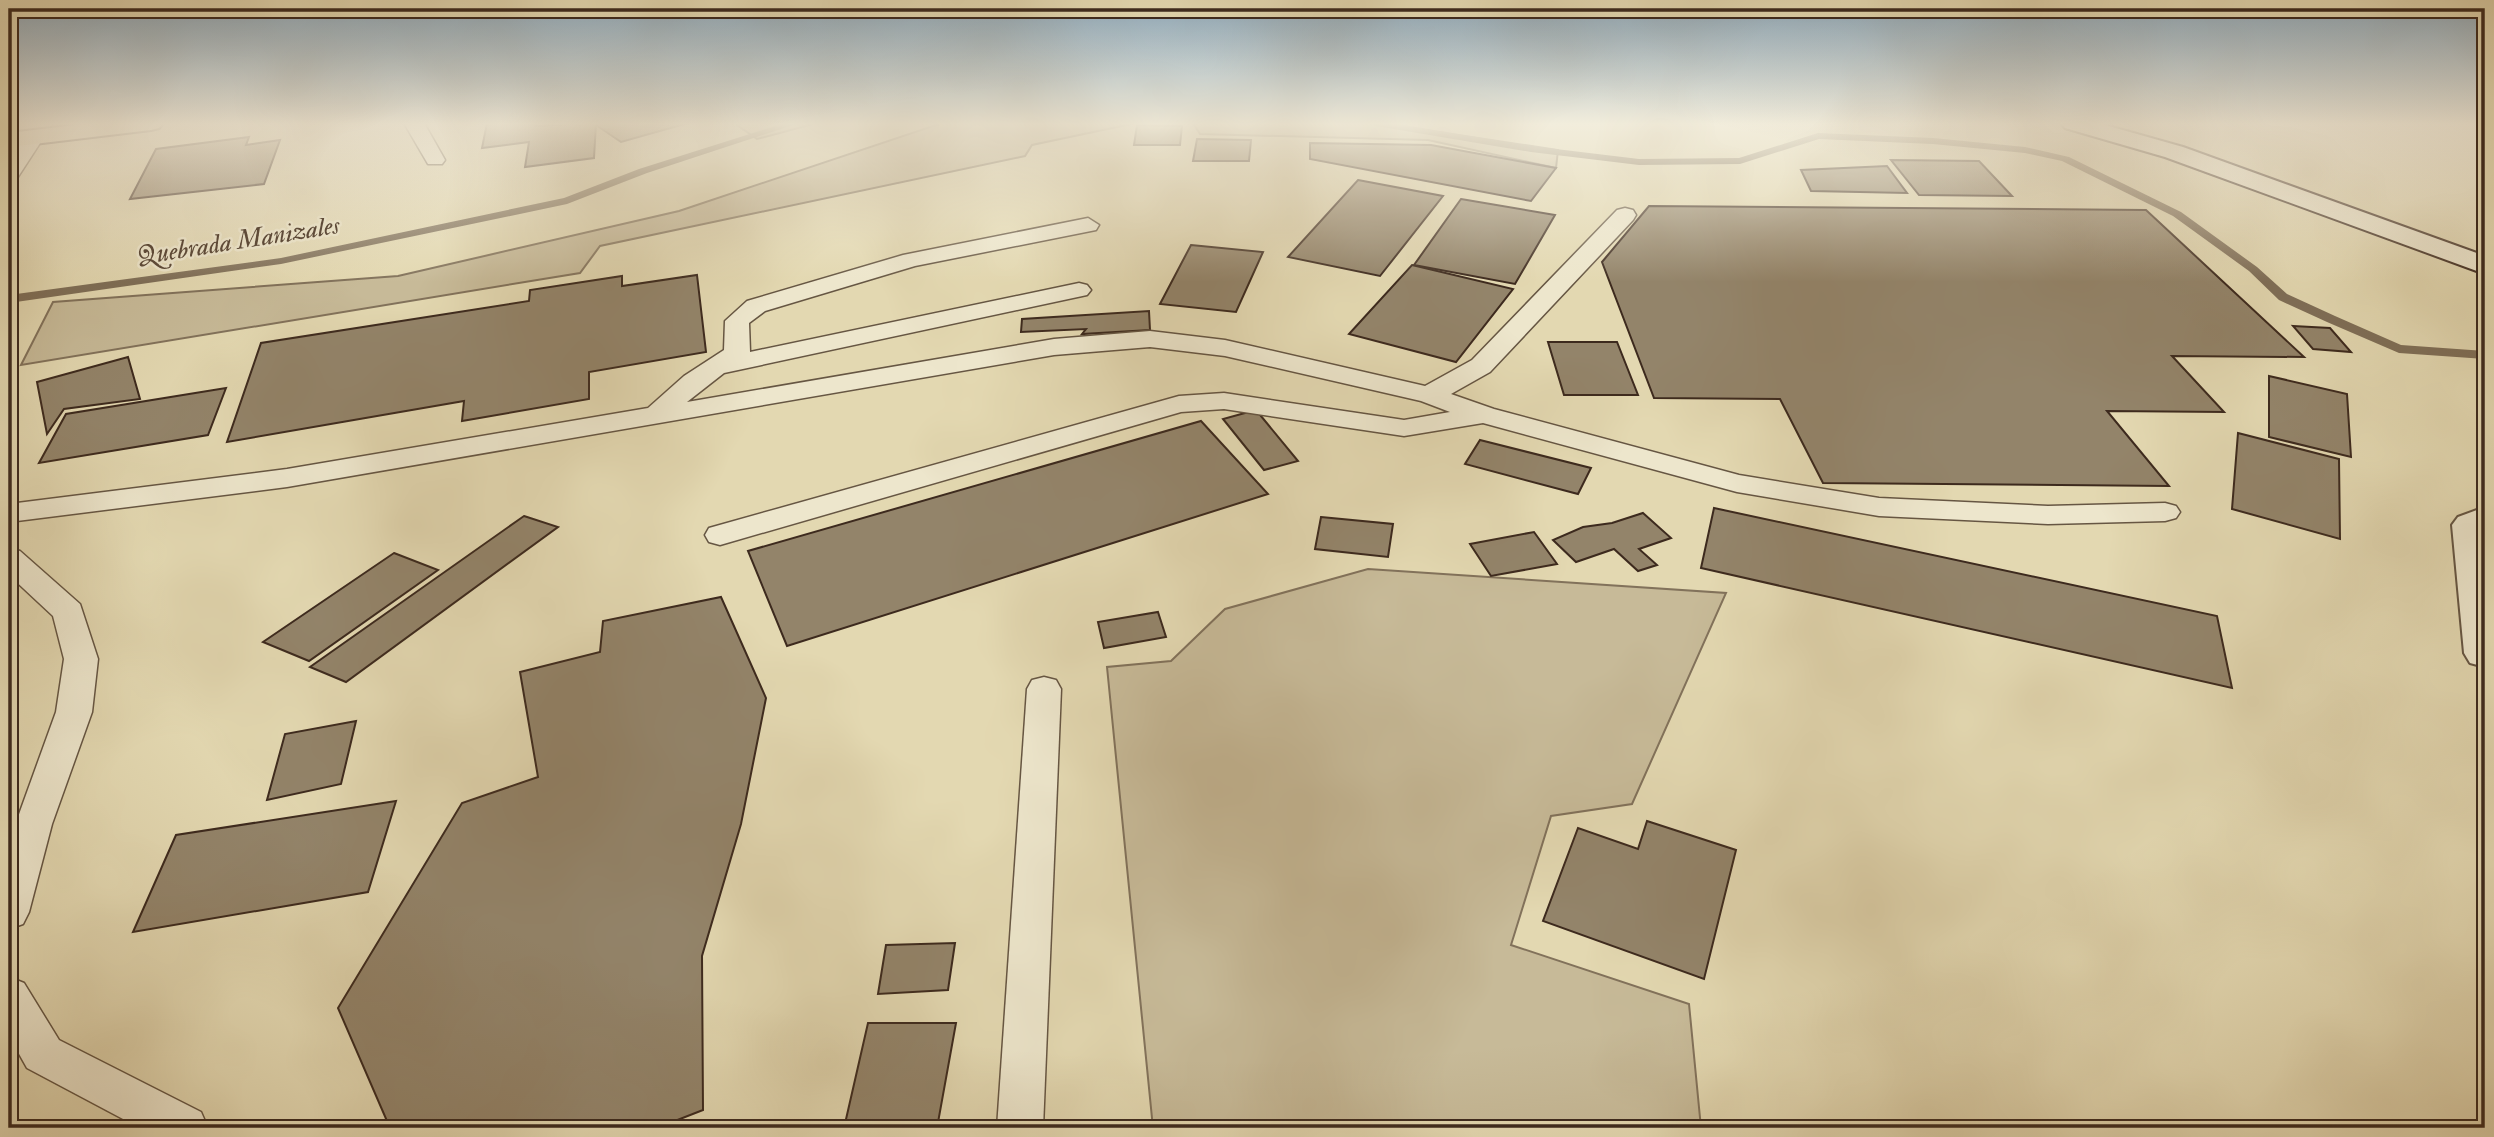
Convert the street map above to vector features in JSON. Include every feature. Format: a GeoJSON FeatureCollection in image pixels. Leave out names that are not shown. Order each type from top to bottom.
{"type":"FeatureCollection","features":[{"type":"Feature","properties":{"kind":"street"},"geometry":{"type":"LineString","coordinates":[[2239,176],[2485,267]]}},
{"type":"Feature","properties":{"kind":"street"},"geometry":{"type":"LineString","coordinates":[[2484,518],[2471,525],[2485,653]]}},
{"type":"Feature","properties":{"kind":"lane"},"geometry":{"type":"LineString","coordinates":[[1429,396],[1481,366],[1625,215]]}},
{"type":"Feature","properties":{"kind":"lane"},"geometry":{"type":"LineString","coordinates":[[658,413],[692,382],[737,353],[737,321],[756,306],[911,260],[1087,225]]}},
{"type":"Feature","properties":{"kind":"lane"},"geometry":{"type":"LineString","coordinates":[[720,366],[1079,290]]}},
{"type":"Feature","properties":{"kind":"lane"},"geometry":{"type":"LineString","coordinates":[[9,513],[287,478],[1054,347],[1150,339],[1225,348],[1429,396],[1484,415],[1737,483],[1879,507],[2048,515],[2165,512]]}},
{"type":"Feature","properties":{"kind":"lane"},"geometry":{"type":"LineString","coordinates":[[720,535],[1179,404],[1224,401],[1404,428],[1484,415]]}},
{"type":"Feature","properties":{"kind":"lane"},"geometry":{"type":"LineString","coordinates":[[9,558],[68,612],[81,659],[74,712],[33,824],[9,912]]}},
{"type":"Feature","properties":{"kind":"lane"},"geometry":{"type":"LineString","coordinates":[[1020,1128],[1044,689]]}},
{"type":"Feature","properties":{"kind":"lane"},"geometry":{"type":"LineString","coordinates":[[9,996],[43,1054],[186,1128]]}},
{"type":"Feature","properties":{"kind":"shaded area"},"geometry":{"type":"Polygon","coordinates":[[[783,176],[930,176],[600,246],[580,273],[21,365],[53,302],[398,276],[679,211],[783,176]]]}},
{"type":"Feature","properties":{"kind":"shaded area"},"geometry":{"type":"Polygon","coordinates":[[[1368,569],[1726,593],[1632,804],[1551,816],[1511,945],[1689,1004],[1701,1128],[1153,1128],[1107,667],[1171,661],[1225,609],[1368,569]]]}},
{"type":"Feature","properties":{"kind":"building"},"geometry":{"type":"Polygon","coordinates":[[[142,176],[267,176],[264,184],[130,199],[142,176]]]}},
{"type":"Feature","properties":{"kind":"building"},"geometry":{"type":"Polygon","coordinates":[[[1400,176],[1550,176],[1531,201],[1400,176]]]}},
{"type":"Feature","properties":{"kind":"building"},"geometry":{"type":"Polygon","coordinates":[[[1804,176],[1894,176],[1907,193],[1811,191],[1804,176]]]}},
{"type":"Feature","properties":{"kind":"building"},"geometry":{"type":"Polygon","coordinates":[[[1904,176],[1993,176],[2012,196],[1919,195],[1904,176]]]}},
{"type":"Feature","properties":{"kind":"building"},"geometry":{"type":"Polygon","coordinates":[[[1358,180],[1443,196],[1380,276],[1288,257],[1358,180]]]}},
{"type":"Feature","properties":{"kind":"building"},"geometry":{"type":"Polygon","coordinates":[[[1461,199],[1555,215],[1515,284],[1414,265],[1461,199]]]}},
{"type":"Feature","properties":{"kind":"building"},"geometry":{"type":"Polygon","coordinates":[[[1649,206],[2146,210],[2304,357],[2172,356],[2224,412],[2107,411],[2169,486],[1823,483],[1780,399],[1654,398],[1602,262],[1649,206]]]}},
{"type":"Feature","properties":{"kind":"building"},"geometry":{"type":"Polygon","coordinates":[[[1191,245],[1263,252],[1236,312],[1160,304],[1191,245]]]}},
{"type":"Feature","properties":{"kind":"building"},"geometry":{"type":"Polygon","coordinates":[[[1412,265],[1513,289],[1456,362],[1349,334],[1412,265]]]}},
{"type":"Feature","properties":{"kind":"building"},"geometry":{"type":"Polygon","coordinates":[[[697,275],[706,352],[589,372],[589,399],[462,421],[464,401],[227,442],[261,343],[529,301],[530,290],[622,276],[622,286],[697,275]]]}},
{"type":"Feature","properties":{"kind":"building"},"geometry":{"type":"Polygon","coordinates":[[[1149,311],[1150,330],[1082,334],[1086,329],[1021,332],[1022,319],[1149,311]]]}},
{"type":"Feature","properties":{"kind":"building"},"geometry":{"type":"Polygon","coordinates":[[[2293,326],[2330,328],[2351,352],[2313,349],[2293,326]]]}},
{"type":"Feature","properties":{"kind":"building"},"geometry":{"type":"Polygon","coordinates":[[[1548,342],[1617,342],[1638,395],[1564,395],[1548,342]]]}},
{"type":"Feature","properties":{"kind":"building"},"geometry":{"type":"Polygon","coordinates":[[[128,357],[140,399],[64,409],[47,434],[37,382],[128,357]]]}},
{"type":"Feature","properties":{"kind":"building"},"geometry":{"type":"Polygon","coordinates":[[[2269,376],[2347,394],[2351,457],[2269,437],[2269,376]]]}},
{"type":"Feature","properties":{"kind":"building"},"geometry":{"type":"Polygon","coordinates":[[[226,388],[208,435],[39,463],[66,414],[226,388]]]}},
{"type":"Feature","properties":{"kind":"building"},"geometry":{"type":"Polygon","coordinates":[[[1256,410],[1298,461],[1264,470],[1223,419],[1256,410]]]}},
{"type":"Feature","properties":{"kind":"building"},"geometry":{"type":"Polygon","coordinates":[[[1201,421],[1268,494],[787,646],[748,551],[1201,421]]]}},
{"type":"Feature","properties":{"kind":"building"},"geometry":{"type":"Polygon","coordinates":[[[2238,433],[2339,459],[2340,539],[2232,509],[2238,433]]]}},
{"type":"Feature","properties":{"kind":"building"},"geometry":{"type":"Polygon","coordinates":[[[1480,440],[1591,468],[1578,494],[1465,464],[1480,440]]]}},
{"type":"Feature","properties":{"kind":"building"},"geometry":{"type":"Polygon","coordinates":[[[1714,508],[2217,616],[2232,688],[1701,568],[1714,508]]]}},
{"type":"Feature","properties":{"kind":"building"},"geometry":{"type":"Polygon","coordinates":[[[1643,513],[1671,538],[1639,549],[1657,565],[1638,571],[1614,549],[1576,562],[1553,540],[1583,527],[1612,523],[1643,513]]]}},
{"type":"Feature","properties":{"kind":"building"},"geometry":{"type":"Polygon","coordinates":[[[524,516],[558,527],[346,682],[310,667],[524,516]]]}},
{"type":"Feature","properties":{"kind":"building"},"geometry":{"type":"Polygon","coordinates":[[[1321,517],[1393,524],[1388,557],[1315,549],[1321,517]]]}},
{"type":"Feature","properties":{"kind":"building"},"geometry":{"type":"Polygon","coordinates":[[[1534,532],[1557,564],[1491,576],[1470,544],[1534,532]]]}},
{"type":"Feature","properties":{"kind":"building"},"geometry":{"type":"Polygon","coordinates":[[[394,553],[438,570],[309,661],[263,642],[394,553]]]}},
{"type":"Feature","properties":{"kind":"building"},"geometry":{"type":"Polygon","coordinates":[[[721,597],[766,698],[741,824],[702,956],[703,1110],[657,1128],[390,1128],[338,1008],[462,803],[538,777],[520,672],[600,652],[603,621],[721,597]]]}},
{"type":"Feature","properties":{"kind":"building"},"geometry":{"type":"Polygon","coordinates":[[[1158,612],[1166,637],[1104,648],[1098,622],[1158,612]]]}},
{"type":"Feature","properties":{"kind":"building"},"geometry":{"type":"Polygon","coordinates":[[[356,721],[341,784],[267,800],[285,734],[356,721]]]}},
{"type":"Feature","properties":{"kind":"building"},"geometry":{"type":"Polygon","coordinates":[[[396,801],[368,892],[133,932],[176,835],[396,801]]]}},
{"type":"Feature","properties":{"kind":"building"},"geometry":{"type":"Polygon","coordinates":[[[1647,821],[1736,850],[1704,979],[1543,921],[1578,828],[1638,849],[1647,821]]]}},
{"type":"Feature","properties":{"kind":"building"},"geometry":{"type":"Polygon","coordinates":[[[955,943],[948,990],[878,994],[886,945],[955,943]]]}},
{"type":"Feature","properties":{"kind":"building"},"geometry":{"type":"Polygon","coordinates":[[[868,1023],[956,1023],[937,1128],[844,1128],[868,1023]]]}},
{"type":"Feature","properties":{"kind":"waterway","name":"Quebrada Manizales"},"geometry":{"type":"LineString","coordinates":[[9,299],[281,261],[567,201],[630,176]]}},
{"type":"Feature","properties":{"kind":"waterway","name":"Quebrada Manizales"},"geometry":{"type":"LineString","coordinates":[[2100,176],[2177,214],[2253,269],[2283,297],[2399,349],[2485,355]]}}]}
